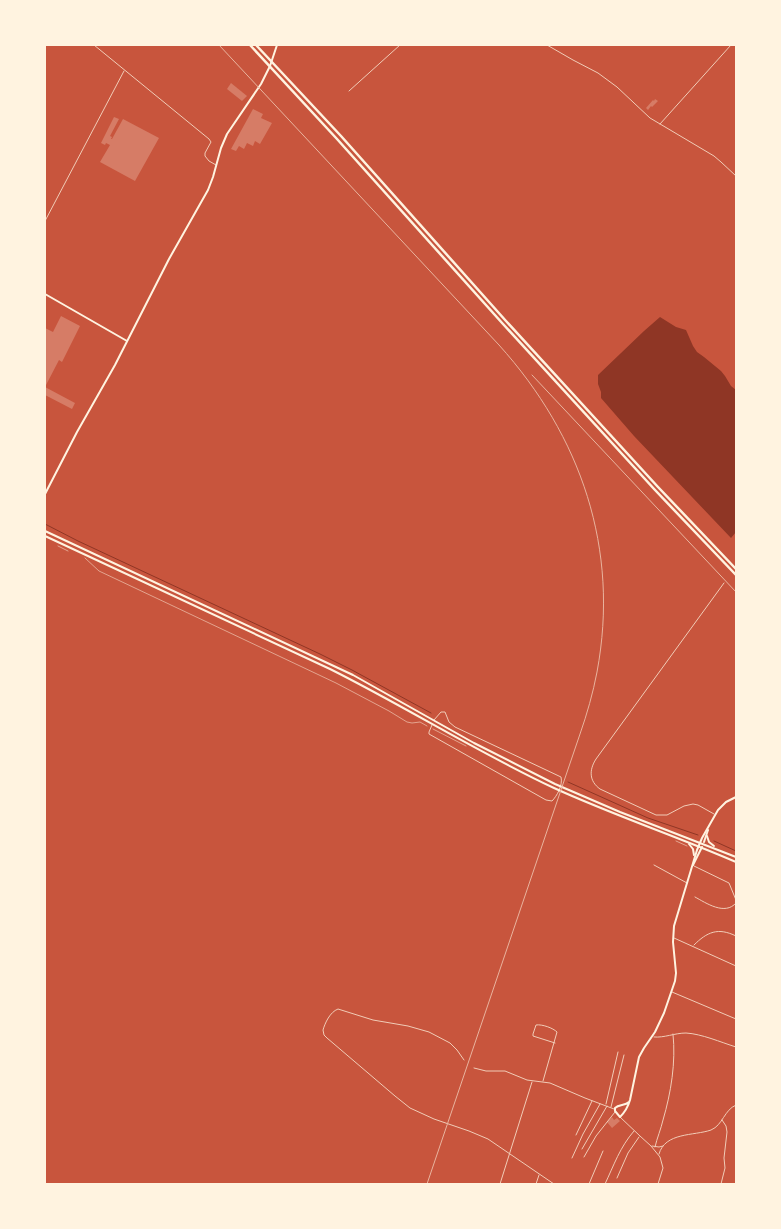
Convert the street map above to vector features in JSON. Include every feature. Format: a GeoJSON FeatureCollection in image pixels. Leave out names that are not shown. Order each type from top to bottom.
{"type":"FeatureCollection","features":[{"type":"Feature","properties":{"kind":"highway"},"geometry":{"type":"LineString","coordinates":[[250,45],[655,490],[736,575]]}},
{"type":"Feature","properties":{"kind":"highway"},"geometry":{"type":"LineString","coordinates":[[256,45],[341,136],[506,321],[658,487],[736,569]]}},
{"type":"Feature","properties":{"kind":"main road"},"geometry":{"type":"LineString","coordinates":[[45,494],[169,259],[208,190],[227,134],[261,84],[277,45]]}},
{"type":"Feature","properties":{"kind":"main road"},"geometry":{"type":"LineString","coordinates":[[45,294],[127,341]]}},
{"type":"Feature","properties":{"kind":"main road"},"geometry":{"type":"LineString","coordinates":[[45,530],[332,665],[555,784],[620,812],[736,857]]}},
{"type":"Feature","properties":{"kind":"main road"},"geometry":{"type":"LineString","coordinates":[[45,536],[330,669],[372,690],[489,756],[553,788],[736,862]]}},
{"type":"Feature","properties":{"kind":"main road"},"geometry":{"type":"LineString","coordinates":[[702,843],[715,814],[722,805],[736,797]]}},
{"type":"Feature","properties":{"kind":"main road"},"geometry":{"type":"LineString","coordinates":[[694,858],[707,834],[708,828]]}},
{"type":"Feature","properties":{"kind":"main road"},"geometry":{"type":"LineString","coordinates":[[707,834],[709,842],[716,848]]}},
{"type":"Feature","properties":{"kind":"main road"},"geometry":{"type":"LineString","coordinates":[[688,842],[693,849],[693,866]]}},
{"type":"Feature","properties":{"kind":"main road"},"geometry":{"type":"LineString","coordinates":[[630,1102],[614,1109],[620,1117],[626,1111],[630,1102],[639,1057],[653,1036],[671,992],[676,972],[673,938],[677,915],[700,847]]}},
{"type":"Feature","properties":{"kind":"street"},"geometry":{"type":"LineString","coordinates":[[94,45],[209,139],[211,142],[205,156],[209,161],[217,165]]}},
{"type":"Feature","properties":{"kind":"street"},"geometry":{"type":"LineString","coordinates":[[349,91],[400,45]]}},
{"type":"Feature","properties":{"kind":"street"},"geometry":{"type":"LineString","coordinates":[[547,45],[560,54],[603,76],[646,114],[714,156],[736,176]]}},
{"type":"Feature","properties":{"kind":"street"},"geometry":{"type":"LineString","coordinates":[[660,124],[731,45]]}},
{"type":"Feature","properties":{"kind":"street"},"geometry":{"type":"LineString","coordinates":[[45,221],[124,71]]}},
{"type":"Feature","properties":{"kind":"street"},"geometry":{"type":"LineString","coordinates":[[45,212],[49,214]]}},
{"type":"Feature","properties":{"kind":"street"},"geometry":{"type":"LineString","coordinates":[[715,814],[693,804],[684,806],[667,816],[656,815],[600,789],[593,783],[591,775],[596,759],[724,583]]}},
{"type":"Feature","properties":{"kind":"street"},"geometry":{"type":"LineString","coordinates":[[432,725],[429,734],[546,800],[552,801],[557,794],[562,782],[561,777],[456,728],[449,722],[445,712],[441,712],[434,720]]}},
{"type":"Feature","properties":{"kind":"street"},"geometry":{"type":"LineString","coordinates":[[654,865],[688,883]]}},
{"type":"Feature","properties":{"kind":"street"},"geometry":{"type":"LineString","coordinates":[[693,866],[729,883],[736,900]]}},
{"type":"Feature","properties":{"kind":"street"},"geometry":{"type":"LineString","coordinates":[[695,897],[721,908],[733,906],[736,903]]}},
{"type":"Feature","properties":{"kind":"street"},"geometry":{"type":"LineString","coordinates":[[693,946],[705,936],[714,932],[725,932],[736,936]]}},
{"type":"Feature","properties":{"kind":"street"},"geometry":{"type":"LineString","coordinates":[[673,938],[677,938],[736,966]]}},
{"type":"Feature","properties":{"kind":"street"},"geometry":{"type":"LineString","coordinates":[[671,992],[736,1019]]}},
{"type":"Feature","properties":{"kind":"street"},"geometry":{"type":"LineString","coordinates":[[464,1060],[454,1047],[446,1041],[429,1032],[408,1026],[373,1020],[338,1009],[333,1011],[324,1026],[323,1032],[327,1038],[403,1103],[423,1115],[483,1137],[554,1184]]}},
{"type":"Feature","properties":{"kind":"street"},"geometry":{"type":"LineString","coordinates":[[543,1082],[555,1043],[557,1031],[538,1024],[536,1025],[533,1036],[555,1043]]}},
{"type":"Feature","properties":{"kind":"street"},"geometry":{"type":"LineString","coordinates":[[655,1147],[671,1087],[673,1034]]}},
{"type":"Feature","properties":{"kind":"street"},"geometry":{"type":"LineString","coordinates":[[653,1036],[692,1034],[736,1047]]}},
{"type":"Feature","properties":{"kind":"street"},"geometry":{"type":"LineString","coordinates":[[582,1149],[606,1105],[618,1052]]}},
{"type":"Feature","properties":{"kind":"street"},"geometry":{"type":"LineString","coordinates":[[584,1157],[614,1109],[624,1055]]}},
{"type":"Feature","properties":{"kind":"street"},"geometry":{"type":"LineString","coordinates":[[474,1068],[486,1071],[505,1071],[520,1078],[556,1085],[614,1109]]}},
{"type":"Feature","properties":{"kind":"street"},"geometry":{"type":"LineString","coordinates":[[500,1184],[532,1081]]}},
{"type":"Feature","properties":{"kind":"street"},"geometry":{"type":"LineString","coordinates":[[576,1135],[592,1100]]}},
{"type":"Feature","properties":{"kind":"street"},"geometry":{"type":"LineString","coordinates":[[572,1158],[600,1103]]}},
{"type":"Feature","properties":{"kind":"street"},"geometry":{"type":"LineString","coordinates":[[659,1155],[660,1149],[681,1136],[713,1129],[718,1126],[730,1108],[736,1105]]}},
{"type":"Feature","properties":{"kind":"street"},"geometry":{"type":"LineString","coordinates":[[620,1117],[659,1155],[663,1168],[658,1184]]}},
{"type":"Feature","properties":{"kind":"street"},"geometry":{"type":"LineString","coordinates":[[722,1120],[727,1132],[722,1183]]}},
{"type":"Feature","properties":{"kind":"street"},"geometry":{"type":"LineString","coordinates":[[606,1184],[619,1153],[634,1131]]}},
{"type":"Feature","properties":{"kind":"street"},"geometry":{"type":"LineString","coordinates":[[617,1178],[628,1154],[640,1136]]}},
{"type":"Feature","properties":{"kind":"street"},"geometry":{"type":"LineString","coordinates":[[651,1146],[664,1146]]}},
{"type":"Feature","properties":{"kind":"street"},"geometry":{"type":"LineString","coordinates":[[589,1184],[604,1151]]}},
{"type":"Feature","properties":{"kind":"street"},"geometry":{"type":"LineString","coordinates":[[536,1184],[540,1174]]}},
{"type":"Feature","properties":{"kind":"path"},"geometry":{"type":"LineString","coordinates":[[54,544],[70,551]]}},
{"type":"Feature","properties":{"kind":"path"},"geometry":{"type":"LineString","coordinates":[[83,558],[99,571],[336,683],[407,722],[420,722],[429,727]]}},
{"type":"Feature","properties":{"kind":"shaded area"},"geometry":{"type":"Polygon","coordinates":[[[660,317],[676,327],[686,330],[697,352],[721,371],[736,390],[736,532],[731,538],[634,436],[601,398],[598,375],[660,317]]]}},
{"type":"Feature","properties":{"kind":"building"},"geometry":{"type":"Polygon","coordinates":[[[231,83],[247,96],[242,101],[227,89],[231,83]]]}},
{"type":"Feature","properties":{"kind":"building"},"geometry":{"type":"Polygon","coordinates":[[[655,99],[658,101],[648,110],[646,108],[655,99]]]}},
{"type":"Feature","properties":{"kind":"building"},"geometry":{"type":"Polygon","coordinates":[[[253,109],[263,114],[261,118],[272,123],[260,144],[255,141],[253,146],[247,143],[244,149],[239,146],[236,151],[231,149],[253,109]]]}},
{"type":"Feature","properties":{"kind":"building"},"geometry":{"type":"Polygon","coordinates":[[[114,117],[119,119],[110,136],[112,137],[111,139],[123,119],[159,138],[135,181],[100,162],[110,145],[101,143],[114,117]]]}},
{"type":"Feature","properties":{"kind":"building"},"geometry":{"type":"Polygon","coordinates":[[[61,316],[80,326],[62,362],[59,360],[45,387],[45,328],[53,332],[61,316]]]}},
{"type":"Feature","properties":{"kind":"building"},"geometry":{"type":"Polygon","coordinates":[[[45,387],[75,403],[72,409],[45,395],[45,387]]]}},
{"type":"Feature","properties":{"kind":"building"},"geometry":{"type":"Polygon","coordinates":[[[612,1117],[614,1120],[617,1118],[620,1121],[612,1128],[607,1122],[612,1117]]]}},
{"type":"Feature","properties":{"kind":"waterway"},"geometry":{"type":"LineString","coordinates":[[45,524],[320,654],[431,713]]}},
{"type":"Feature","properties":{"kind":"waterway"},"geometry":{"type":"LineString","coordinates":[[568,782],[648,818],[698,835]]}},
{"type":"Feature","properties":{"kind":"waterway"},"geometry":{"type":"LineString","coordinates":[[714,841],[736,851]]}},
{"type":"Feature","properties":{"kind":"railway"},"geometry":{"type":"LineString","coordinates":[[219,45],[499,345],[528,380],[552,417],[572,456],[587,496],[598,538],[603,582],[603,626],[592,696],[427,1184]]}},
{"type":"Feature","properties":{"kind":"railway"},"geometry":{"type":"LineString","coordinates":[[532,375],[736,592]]}}]}
